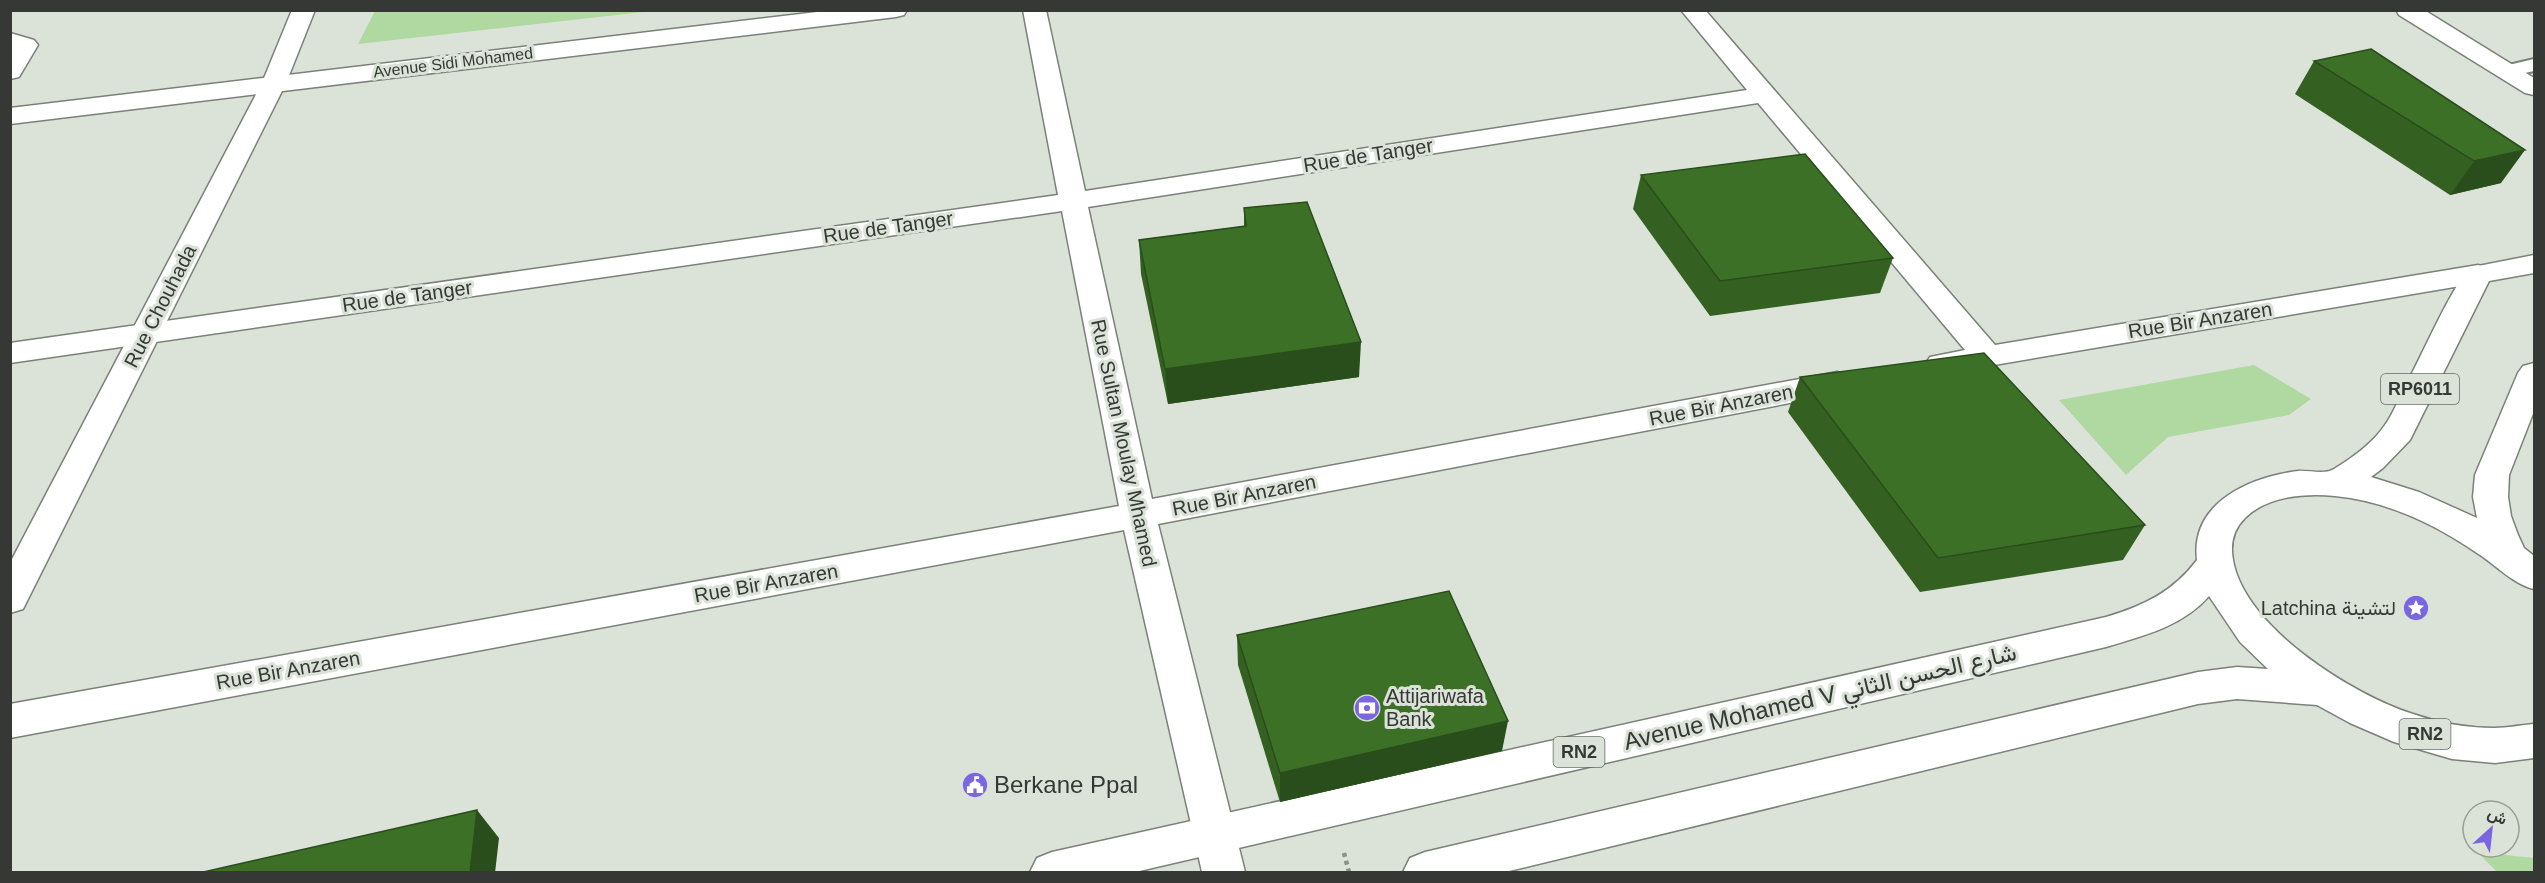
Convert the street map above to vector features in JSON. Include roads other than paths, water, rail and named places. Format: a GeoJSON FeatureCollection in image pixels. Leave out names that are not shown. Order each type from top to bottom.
{"type":"FeatureCollection","features":[{"type":"Feature","properties":{"kind":"main road","name":"Rue Chouhada"},"geometry":{"type":"LineString","coordinates":[[10,599],[274,84],[304,10]]}},
{"type":"Feature","properties":{"kind":"main road","name":"Avenue Sidi Mohamed"},"geometry":{"type":"LineString","coordinates":[[10,116],[896,10]]}},
{"type":"Feature","properties":{"kind":"main road","name":"Rue Sultan Moulay Mhamed"},"geometry":{"type":"LineString","coordinates":[[1034,10],[1138,515],[1219,854]]}},
{"type":"Feature","properties":{"kind":"main road"},"geometry":{"type":"LineString","coordinates":[[1692,10],[1987,355]]}},
{"type":"Feature","properties":{"kind":"main road"},"geometry":{"type":"LineString","coordinates":[[2408,10],[2535,88]]}},
{"type":"Feature","properties":{"kind":"main road"},"geometry":{"type":"LineString","coordinates":[[10,40],[26,45],[10,72]]}},
{"type":"Feature","properties":{"kind":"main road","name":"Rue de Tanger"},"geometry":{"type":"LineString","coordinates":[[10,353],[1074,201],[1764,95]]}},
{"type":"Feature","properties":{"kind":"main road","name":"Rue Bir Anzaren"},"geometry":{"type":"LineString","coordinates":[[1916,369],[1987,355],[2535,264]]}},
{"type":"Feature","properties":{"kind":"main road","name":"RP6011"},"geometry":{"type":"LineString","coordinates":[[2337,484],[2371,460],[2398,432],[2478,274]]}},
{"type":"Feature","properties":{"kind":"main road"},"geometry":{"type":"LineString","coordinates":[[2522,565],[2498,532],[2490,511],[2489,493],[2492,476],[2535,373]]}},
{"type":"Feature","properties":{"kind":"main road","name":"Rue Bir Anzaren"},"geometry":{"type":"LineString","coordinates":[[10,721],[1138,515],[1869,378]]}},
{"type":"Feature","properties":{"kind":"main road","name":"RN2"},"geometry":{"type":"LineString","coordinates":[[2522,565],[2478,533],[2425,508],[2372,491],[2337,484],[2277,486],[2254,494],[2235,506],[2222,522],[2215,540],[2216,563],[2223,588],[2238,614],[2261,640],[2290,666],[2323,689],[2383,720],[2446,740],[2487,745],[2522,744],[2535,741]]}},
{"type":"Feature","properties":{"kind":"main road","name":"Avenue Mohamed V شارع الحسن الثاني"},"geometry":{"type":"LineString","coordinates":[[1052,873],[1219,854],[2106,632],[2144,621],[2174,606],[2199,586],[2216,563]]}},
{"type":"Feature","properties":{"kind":"main road","name":"RN2"},"geometry":{"type":"LineString","coordinates":[[1425,873],[2198,688],[2237,683],[2323,689]]}},
{"type":"Feature","properties":{"kind":"lane"},"geometry":{"type":"LineString","coordinates":[[2507,71],[2535,65]]}},
{"type":"Feature","properties":{"kind":"place","name":"Latchina لتشينة"},"geometry":{"type":"Point","coordinates":[2416,608]}},
{"type":"Feature","properties":{"kind":"place","name":"Attijariwafa Bank"},"geometry":{"type":"Point","coordinates":[1367,708]}},
{"type":"Feature","properties":{"kind":"place","name":"Berkane Ppal"},"geometry":{"type":"Point","coordinates":[975,785]}}]}
